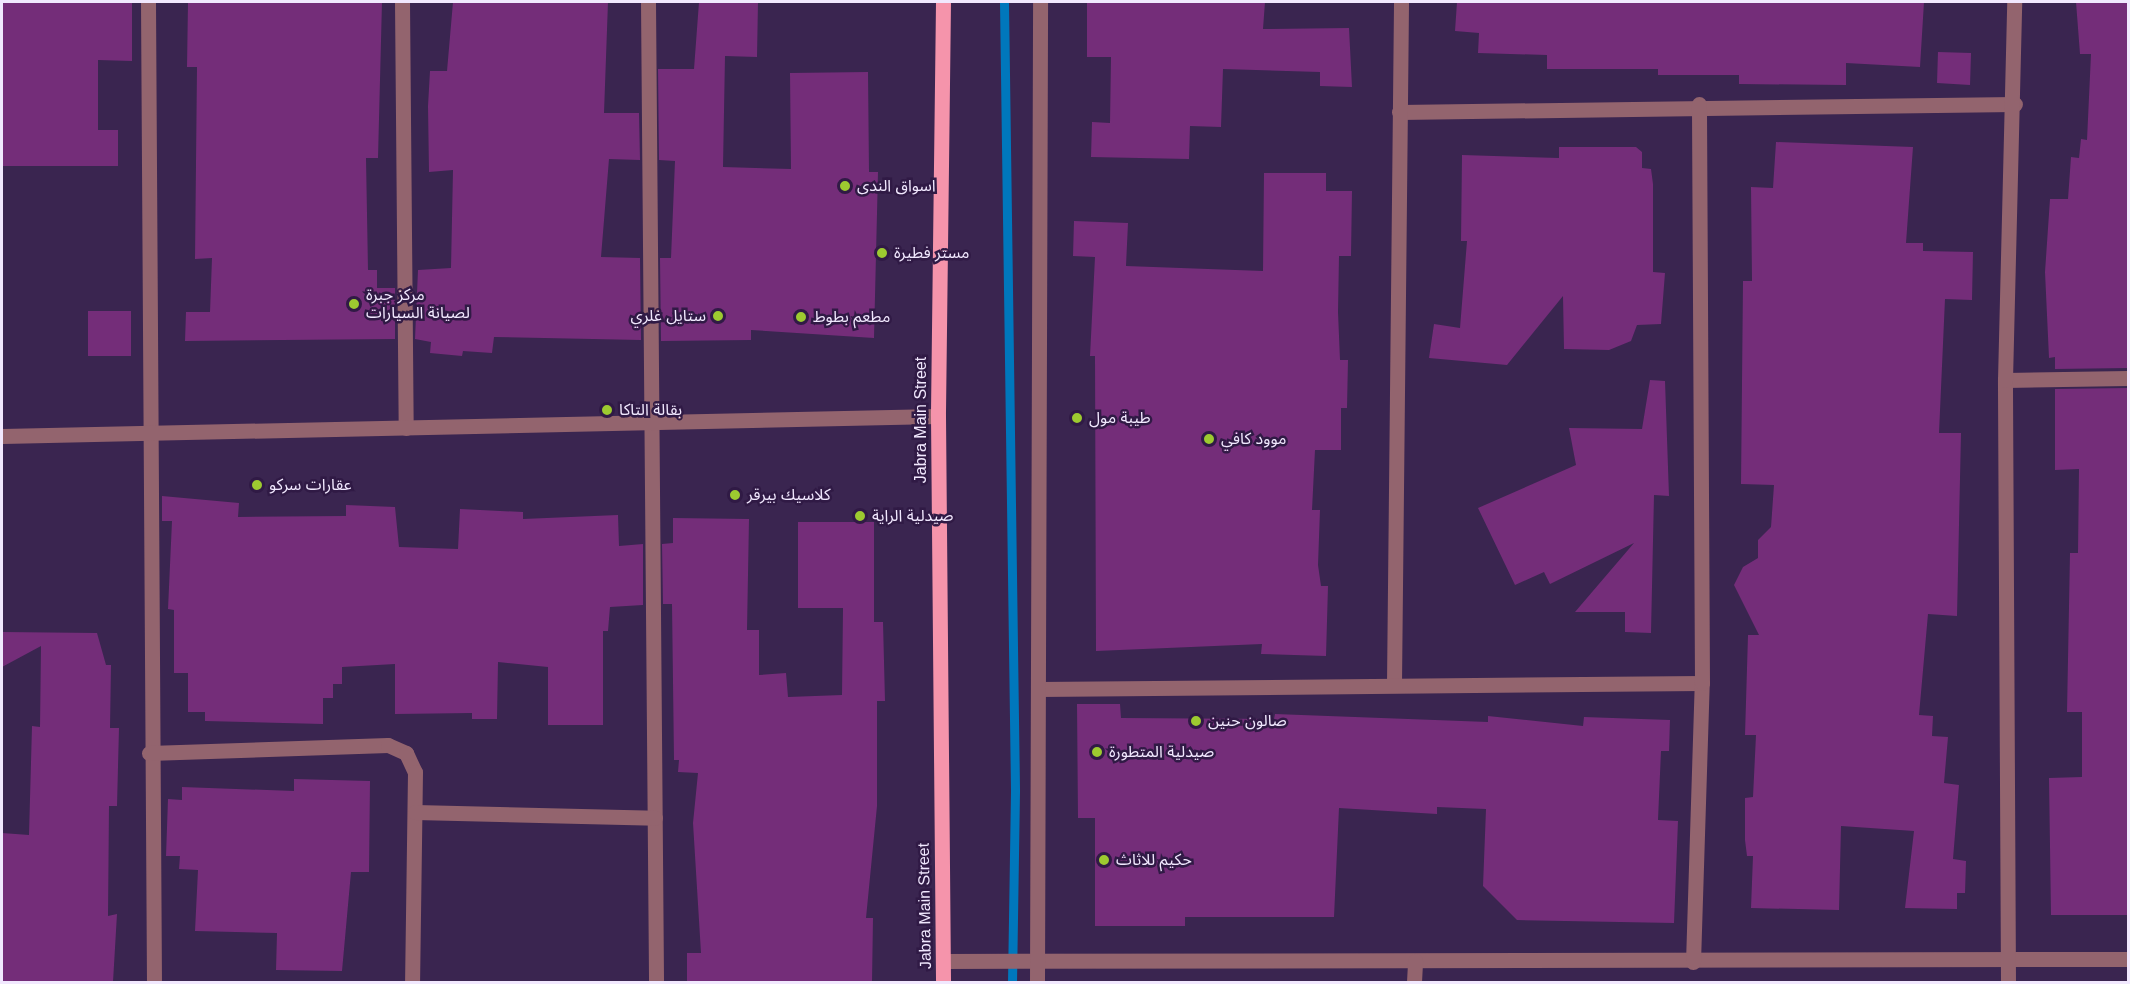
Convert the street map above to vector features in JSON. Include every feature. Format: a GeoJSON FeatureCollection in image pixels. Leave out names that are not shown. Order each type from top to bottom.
{"type":"FeatureCollection","features":[{"type":"Feature","properties":{"kind":"main road","name":"Jabra Main Street"},"geometry":{"type":"LineString","coordinates":[[943,2],[938,416],[943,982]]}},
{"type":"Feature","properties":{"kind":"street"},"geometry":{"type":"LineString","coordinates":[[148,2],[147,431],[149,753],[154,982]]}},
{"type":"Feature","properties":{"kind":"street"},"geometry":{"type":"LineString","coordinates":[[402,2],[406,428]]}},
{"type":"Feature","properties":{"kind":"street"},"geometry":{"type":"LineString","coordinates":[[648,2],[656,982]]}},
{"type":"Feature","properties":{"kind":"street"},"geometry":{"type":"LineString","coordinates":[[1037,982],[1040,2]]}},
{"type":"Feature","properties":{"kind":"street"},"geometry":{"type":"LineString","coordinates":[[1394,684],[1398,112],[1401,2]]}},
{"type":"Feature","properties":{"kind":"street"},"geometry":{"type":"LineString","coordinates":[[2008,982],[2005,380],[2015,104],[2014,2]]}},
{"type":"Feature","properties":{"kind":"street"},"geometry":{"type":"LineString","coordinates":[[1398,112],[1699,104],[2015,104]]}},
{"type":"Feature","properties":{"kind":"street"},"geometry":{"type":"LineString","coordinates":[[1693,962],[1702,683],[1699,104]]}},
{"type":"Feature","properties":{"kind":"street"},"geometry":{"type":"LineString","coordinates":[[2005,380],[2128,378]]}},
{"type":"Feature","properties":{"kind":"street"},"geometry":{"type":"LineString","coordinates":[[2,436],[147,431],[406,428],[938,416]]}},
{"type":"Feature","properties":{"kind":"street"},"geometry":{"type":"LineString","coordinates":[[1038,688],[1702,683]]}},
{"type":"Feature","properties":{"kind":"street"},"geometry":{"type":"LineString","coordinates":[[149,753],[388,745],[406,753],[415,772],[412,982]]}},
{"type":"Feature","properties":{"kind":"street"},"geometry":{"type":"LineString","coordinates":[[414,812],[655,818]]}},
{"type":"Feature","properties":{"kind":"street"},"geometry":{"type":"LineString","coordinates":[[943,961],[1693,962],[2128,959]]}},
{"type":"Feature","properties":{"kind":"street"},"geometry":{"type":"LineString","coordinates":[[1414,961],[1414,982]]}},
{"type":"Feature","properties":{"kind":"building"},"geometry":{"type":"Polygon","coordinates":[[[2,2],[132,2],[132,61],[98,60],[98,130],[118,130],[118,166],[2,166],[2,2]]]}},
{"type":"Feature","properties":{"kind":"building"},"geometry":{"type":"Polygon","coordinates":[[[188,2],[382,2],[378,158],[366,158],[368,270],[377,270],[377,288],[395,288],[395,339],[185,341],[186,312],[210,312],[212,258],[195,259],[197,67],[187,67],[188,2]]]}},
{"type":"Feature","properties":{"kind":"building"},"geometry":{"type":"Polygon","coordinates":[[[453,2],[608,2],[604,113],[639,113],[640,160],[609,159],[601,257],[640,258],[641,340],[494,337],[492,353],[463,351],[462,356],[430,353],[431,342],[415,339],[418,270],[451,268],[453,170],[429,172],[428,106],[430,71],[447,71],[453,2]]]}},
{"type":"Feature","properties":{"kind":"building"},"geometry":{"type":"Polygon","coordinates":[[[699,2],[758,2],[757,57],[725,56],[723,167],[791,169],[790,73],[868,72],[869,172],[878,172],[874,338],[751,330],[751,340],[661,341],[660,258],[671,258],[675,161],[659,160],[658,69],[694,69],[699,2]]]}},
{"type":"Feature","properties":{"kind":"building"},"geometry":{"type":"Polygon","coordinates":[[[1087,2],[1265,2],[1263,29],[1349,28],[1352,87],[1320,86],[1320,72],[1223,69],[1221,127],[1190,126],[1189,159],[1091,157],[1092,122],[1110,123],[1111,57],[1087,57],[1087,2]]]}},
{"type":"Feature","properties":{"kind":"building"},"geometry":{"type":"Polygon","coordinates":[[[1457,2],[1924,2],[1920,67],[1846,63],[1846,85],[1739,84],[1739,75],[1658,75],[1658,69],[1547,69],[1547,55],[1478,53],[1479,33],[1455,31],[1457,2]]]}},
{"type":"Feature","properties":{"kind":"building"},"geometry":{"type":"Polygon","coordinates":[[[2076,2],[2128,2],[2128,368],[2055,369],[2055,357],[2049,358],[2045,272],[2050,199],[2068,199],[2071,157],[2079,158],[2081,139],[2087,140],[2091,54],[2080,54],[2076,2]]]}},
{"type":"Feature","properties":{"kind":"building"},"geometry":{"type":"Polygon","coordinates":[[[1938,52],[1971,53],[1970,85],[1937,83],[1938,52]]]}},
{"type":"Feature","properties":{"kind":"building"},"geometry":{"type":"Polygon","coordinates":[[[1776,142],[1913,147],[1906,243],[1923,243],[1923,251],[1973,252],[1972,300],[1945,299],[1939,433],[1961,433],[1957,616],[1928,614],[1919,715],[1933,716],[1932,736],[1948,737],[1944,783],[1959,785],[1953,859],[1966,861],[1965,893],[1957,893],[1957,909],[1905,908],[1914,831],[1841,826],[1839,910],[1751,908],[1753,856],[1747,856],[1745,798],[1753,797],[1756,735],[1745,735],[1748,635],[1759,635],[1734,585],[1743,567],[1758,558],[1758,540],[1771,527],[1774,485],[1741,484],[1743,281],[1752,281],[1751,187],[1773,188],[1776,142]]]}},
{"type":"Feature","properties":{"kind":"building"},"geometry":{"type":"Polygon","coordinates":[[[1559,147],[1636,147],[1642,152],[1642,168],[1651,169],[1653,184],[1653,272],[1665,273],[1661,324],[1637,325],[1631,341],[1609,350],[1564,349],[1563,296],[1507,365],[1429,358],[1434,324],[1460,328],[1467,241],[1461,241],[1462,155],[1559,158],[1559,147]]]}},
{"type":"Feature","properties":{"kind":"building"},"geometry":{"type":"Polygon","coordinates":[[[1264,173],[1326,173],[1326,191],[1352,191],[1351,256],[1339,256],[1340,360],[1348,360],[1347,408],[1341,408],[1341,450],[1315,450],[1312,510],[1320,510],[1318,565],[1321,586],[1328,586],[1326,656],[1261,654],[1262,644],[1096,651],[1095,356],[1090,356],[1095,257],[1073,256],[1074,221],[1128,223],[1126,266],[1263,271],[1264,173]]]}},
{"type":"Feature","properties":{"kind":"building"},"geometry":{"type":"Polygon","coordinates":[[[88,311],[131,311],[131,356],[88,356],[88,311]]]}},
{"type":"Feature","properties":{"kind":"building"},"geometry":{"type":"Polygon","coordinates":[[[1650,380],[1665,381],[1669,496],[1654,495],[1651,633],[1625,632],[1625,612],[1575,612],[1634,543],[1550,584],[1544,572],[1515,585],[1478,508],[1576,465],[1569,428],[1642,429],[1650,380]]]}},
{"type":"Feature","properties":{"kind":"building"},"geometry":{"type":"Polygon","coordinates":[[[2128,388],[2128,915],[2051,915],[2049,778],[2082,777],[2082,712],[2067,712],[2070,553],[2078,553],[2079,469],[2055,470],[2055,389],[2128,388]]]}},
{"type":"Feature","properties":{"kind":"building"},"geometry":{"type":"Polygon","coordinates":[[[162,496],[239,503],[238,517],[346,516],[346,505],[395,507],[399,547],[458,549],[460,509],[523,512],[523,519],[618,515],[619,546],[643,544],[643,605],[610,607],[608,631],[603,631],[603,725],[548,725],[548,667],[498,662],[497,719],[472,719],[472,713],[395,714],[395,664],[342,667],[342,684],[333,684],[333,698],[323,698],[323,724],[205,721],[205,712],[188,712],[188,673],[174,673],[174,610],[168,609],[172,521],[162,521],[162,496]]]}},
{"type":"Feature","properties":{"kind":"building"},"geometry":{"type":"Polygon","coordinates":[[[673,518],[749,519],[747,630],[759,630],[759,675],[786,673],[788,697],[842,695],[843,608],[798,608],[798,522],[874,522],[874,622],[883,622],[885,701],[877,701],[877,806],[866,918],[873,918],[872,982],[687,982],[687,953],[701,953],[693,823],[698,773],[678,772],[679,760],[674,760],[672,604],[663,604],[662,544],[673,543],[673,518]]]}},
{"type":"Feature","properties":{"kind":"building"},"geometry":{"type":"Polygon","coordinates":[[[2,632],[97,633],[106,665],[111,665],[110,728],[119,728],[117,806],[109,806],[108,916],[117,914],[113,982],[2,982],[2,833],[29,835],[32,726],[40,727],[41,646],[2,667],[2,632]]]}},
{"type":"Feature","properties":{"kind":"building"},"geometry":{"type":"Polygon","coordinates":[[[1077,704],[1120,704],[1121,718],[1274,719],[1275,714],[1488,722],[1488,716],[1583,726],[1584,717],[1670,720],[1669,751],[1661,751],[1658,820],[1678,821],[1674,923],[1517,920],[1483,886],[1486,809],[1437,807],[1437,814],[1339,808],[1334,917],[1185,917],[1185,926],[1095,926],[1095,818],[1078,818],[1077,704]]]}},
{"type":"Feature","properties":{"kind":"building"},"geometry":{"type":"Polygon","coordinates":[[[294,779],[370,781],[369,872],[351,872],[342,971],[276,970],[277,933],[195,931],[198,870],[179,869],[180,856],[166,856],[168,799],[182,800],[182,787],[294,791],[294,779]]]}},
{"type":"Feature","properties":{"kind":"waterway"},"geometry":{"type":"LineString","coordinates":[[1004,2],[1015,791],[1012,982]]}},
{"type":"Feature","properties":{"kind":"place","name":"اسواق الندى"},"geometry":{"type":"Point","coordinates":[845,186]}},
{"type":"Feature","properties":{"kind":"place","name":"مستر فطيرة"},"geometry":{"type":"Point","coordinates":[882,253]}},
{"type":"Feature","properties":{"kind":"place","name":"مركز جبرة لصيانة السيارات"},"geometry":{"type":"Point","coordinates":[354,304]}},
{"type":"Feature","properties":{"kind":"place","name":"ستايل غلري"},"geometry":{"type":"Point","coordinates":[718,316]}},
{"type":"Feature","properties":{"kind":"place","name":"مطعم بطوط"},"geometry":{"type":"Point","coordinates":[801,317]}},
{"type":"Feature","properties":{"kind":"place","name":"بقالة التاكا"},"geometry":{"type":"Point","coordinates":[607,410]}},
{"type":"Feature","properties":{"kind":"place","name":"طيبة مول"},"geometry":{"type":"Point","coordinates":[1077,418]}},
{"type":"Feature","properties":{"kind":"place","name":"موود كافي"},"geometry":{"type":"Point","coordinates":[1209,439]}},
{"type":"Feature","properties":{"kind":"place","name":"عقارات سركو"},"geometry":{"type":"Point","coordinates":[257,485]}},
{"type":"Feature","properties":{"kind":"place","name":"كلاسيك بيرقر"},"geometry":{"type":"Point","coordinates":[735,495]}},
{"type":"Feature","properties":{"kind":"place","name":"صيدلية الراية"},"geometry":{"type":"Point","coordinates":[860,516]}},
{"type":"Feature","properties":{"kind":"place","name":"صالون حنين"},"geometry":{"type":"Point","coordinates":[1196,721]}},
{"type":"Feature","properties":{"kind":"place","name":"صيدلية المتطورة"},"geometry":{"type":"Point","coordinates":[1097,752]}},
{"type":"Feature","properties":{"kind":"place","name":"حكيم للاثاث"},"geometry":{"type":"Point","coordinates":[1104,860]}}]}
